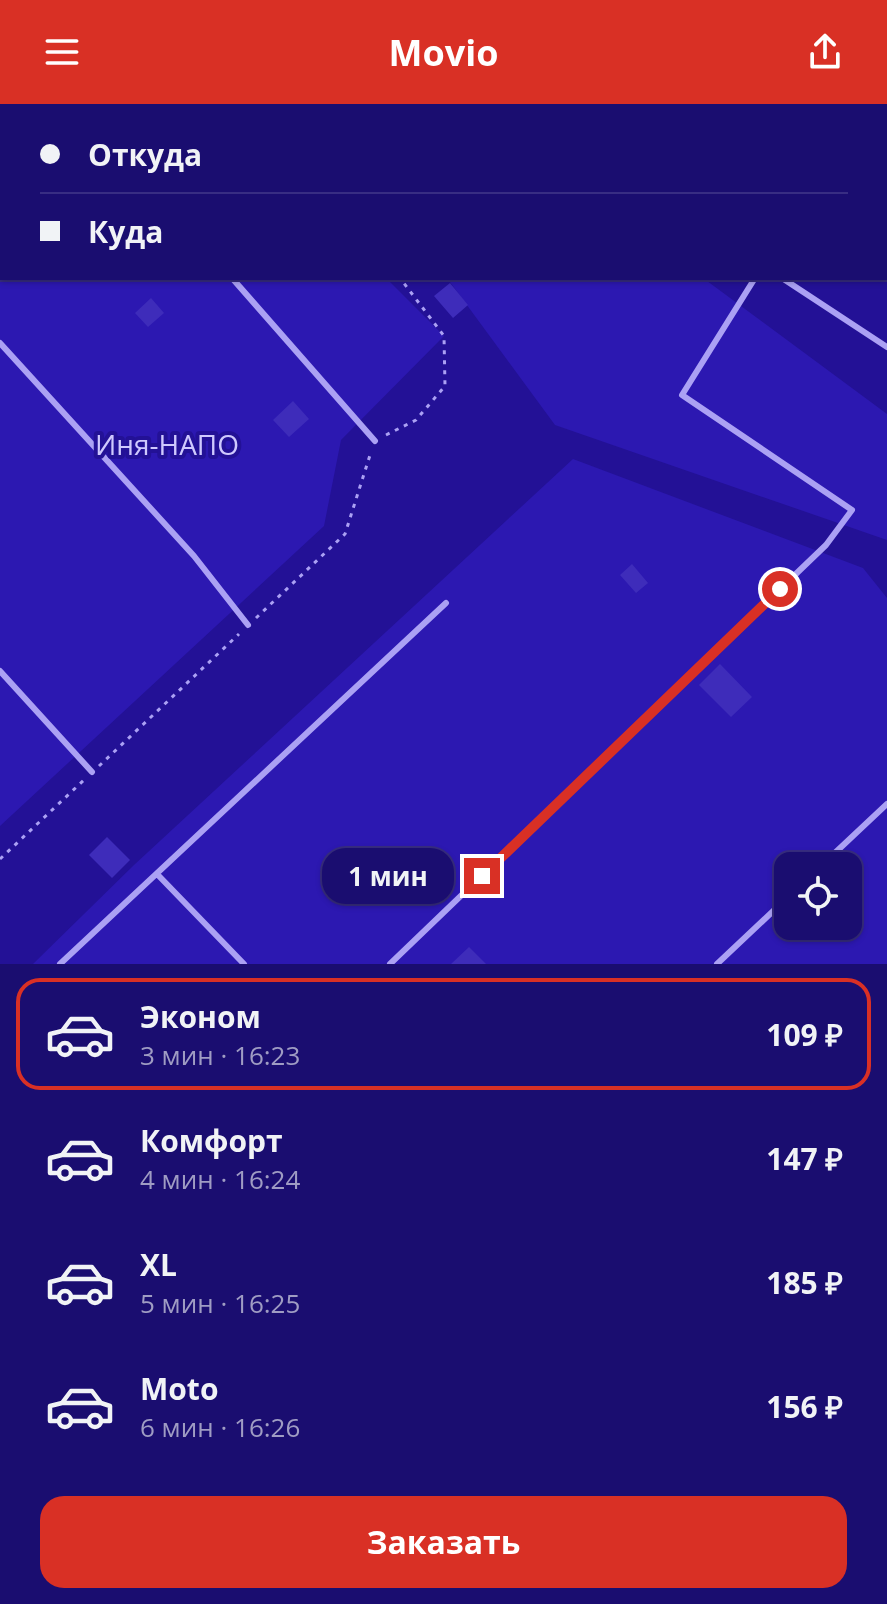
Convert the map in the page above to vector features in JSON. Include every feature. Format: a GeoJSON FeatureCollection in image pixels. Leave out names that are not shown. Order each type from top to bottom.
{"type":"FeatureCollection","features":[{"type":"Feature","properties":{"kind":"lane"},"geometry":{"type":"LineString","coordinates":[[234,280],[375,441]]}},
{"type":"Feature","properties":{"kind":"lane"},"geometry":{"type":"LineString","coordinates":[[390,964],[826,545],[852,510],[682,395],[754,280]]}},
{"type":"Feature","properties":{"kind":"lane"},"geometry":{"type":"LineString","coordinates":[[785,280],[887,347]]}},
{"type":"Feature","properties":{"kind":"lane"},"geometry":{"type":"LineString","coordinates":[[0,343],[194,556],[248,625]]}},
{"type":"Feature","properties":{"kind":"lane"},"geometry":{"type":"LineString","coordinates":[[60,964],[446,603]]}},
{"type":"Feature","properties":{"kind":"lane"},"geometry":{"type":"LineString","coordinates":[[0,671],[92,772]]}},
{"type":"Feature","properties":{"kind":"lane"},"geometry":{"type":"LineString","coordinates":[[836,852],[887,804]]}},
{"type":"Feature","properties":{"kind":"lane"},"geometry":{"type":"LineString","coordinates":[[157,874],[244,964]]}},
{"type":"Feature","properties":{"kind":"lane"},"geometry":{"type":"LineString","coordinates":[[717,964],[774,910]]}},
{"type":"Feature","properties":{"kind":"path"},"geometry":{"type":"LineString","coordinates":[[0,859],[345,534],[375,441],[416,420],[445,386],[444,336],[402,280]]}},
{"type":"Feature","properties":{"kind":"green space","name":"Иня-НАПО"},"geometry":{"type":"Polygon","coordinates":[[[0,280],[388,280],[444,336],[341,440],[324,526],[0,826],[0,280]]]}},
{"type":"Feature","properties":{"kind":"green space"},"geometry":{"type":"Polygon","coordinates":[[[706,280],[887,414],[887,540],[555,425],[450,282],[706,280]]]}},
{"type":"Feature","properties":{"kind":"green space"},"geometry":{"type":"Polygon","coordinates":[[[573,459],[863,568],[887,598],[887,964],[33,964],[134,865],[573,459]]]}},
{"type":"Feature","properties":{"kind":"building"},"geometry":{"type":"Polygon","coordinates":[[[450,283],[468,305],[453,318],[434,296],[450,283]]]}},
{"type":"Feature","properties":{"kind":"building"},"geometry":{"type":"Polygon","coordinates":[[[151,298],[164,313],[148,327],[135,313],[151,298]]]}},
{"type":"Feature","properties":{"kind":"building"},"geometry":{"type":"Polygon","coordinates":[[[293,401],[309,419],[289,437],[273,420],[293,401]]]}},
{"type":"Feature","properties":{"kind":"building"},"geometry":{"type":"Polygon","coordinates":[[[632,564],[648,583],[636,593],[620,575],[632,564]]]}},
{"type":"Feature","properties":{"kind":"building"},"geometry":{"type":"Polygon","coordinates":[[[720,664],[752,697],[731,717],[699,685],[720,664]]]}},
{"type":"Feature","properties":{"kind":"building"},"geometry":{"type":"Polygon","coordinates":[[[107,837],[130,860],[112,878],[89,855],[107,837]]]}},
{"type":"Feature","properties":{"kind":"building"},"geometry":{"type":"Polygon","coordinates":[[[469,947],[486,964],[451,964],[469,947]]]}},
{"type":"Feature","properties":{"kind":"route"},"geometry":{"type":"LineString","coordinates":[[482,876],[780,589]]}}]}
